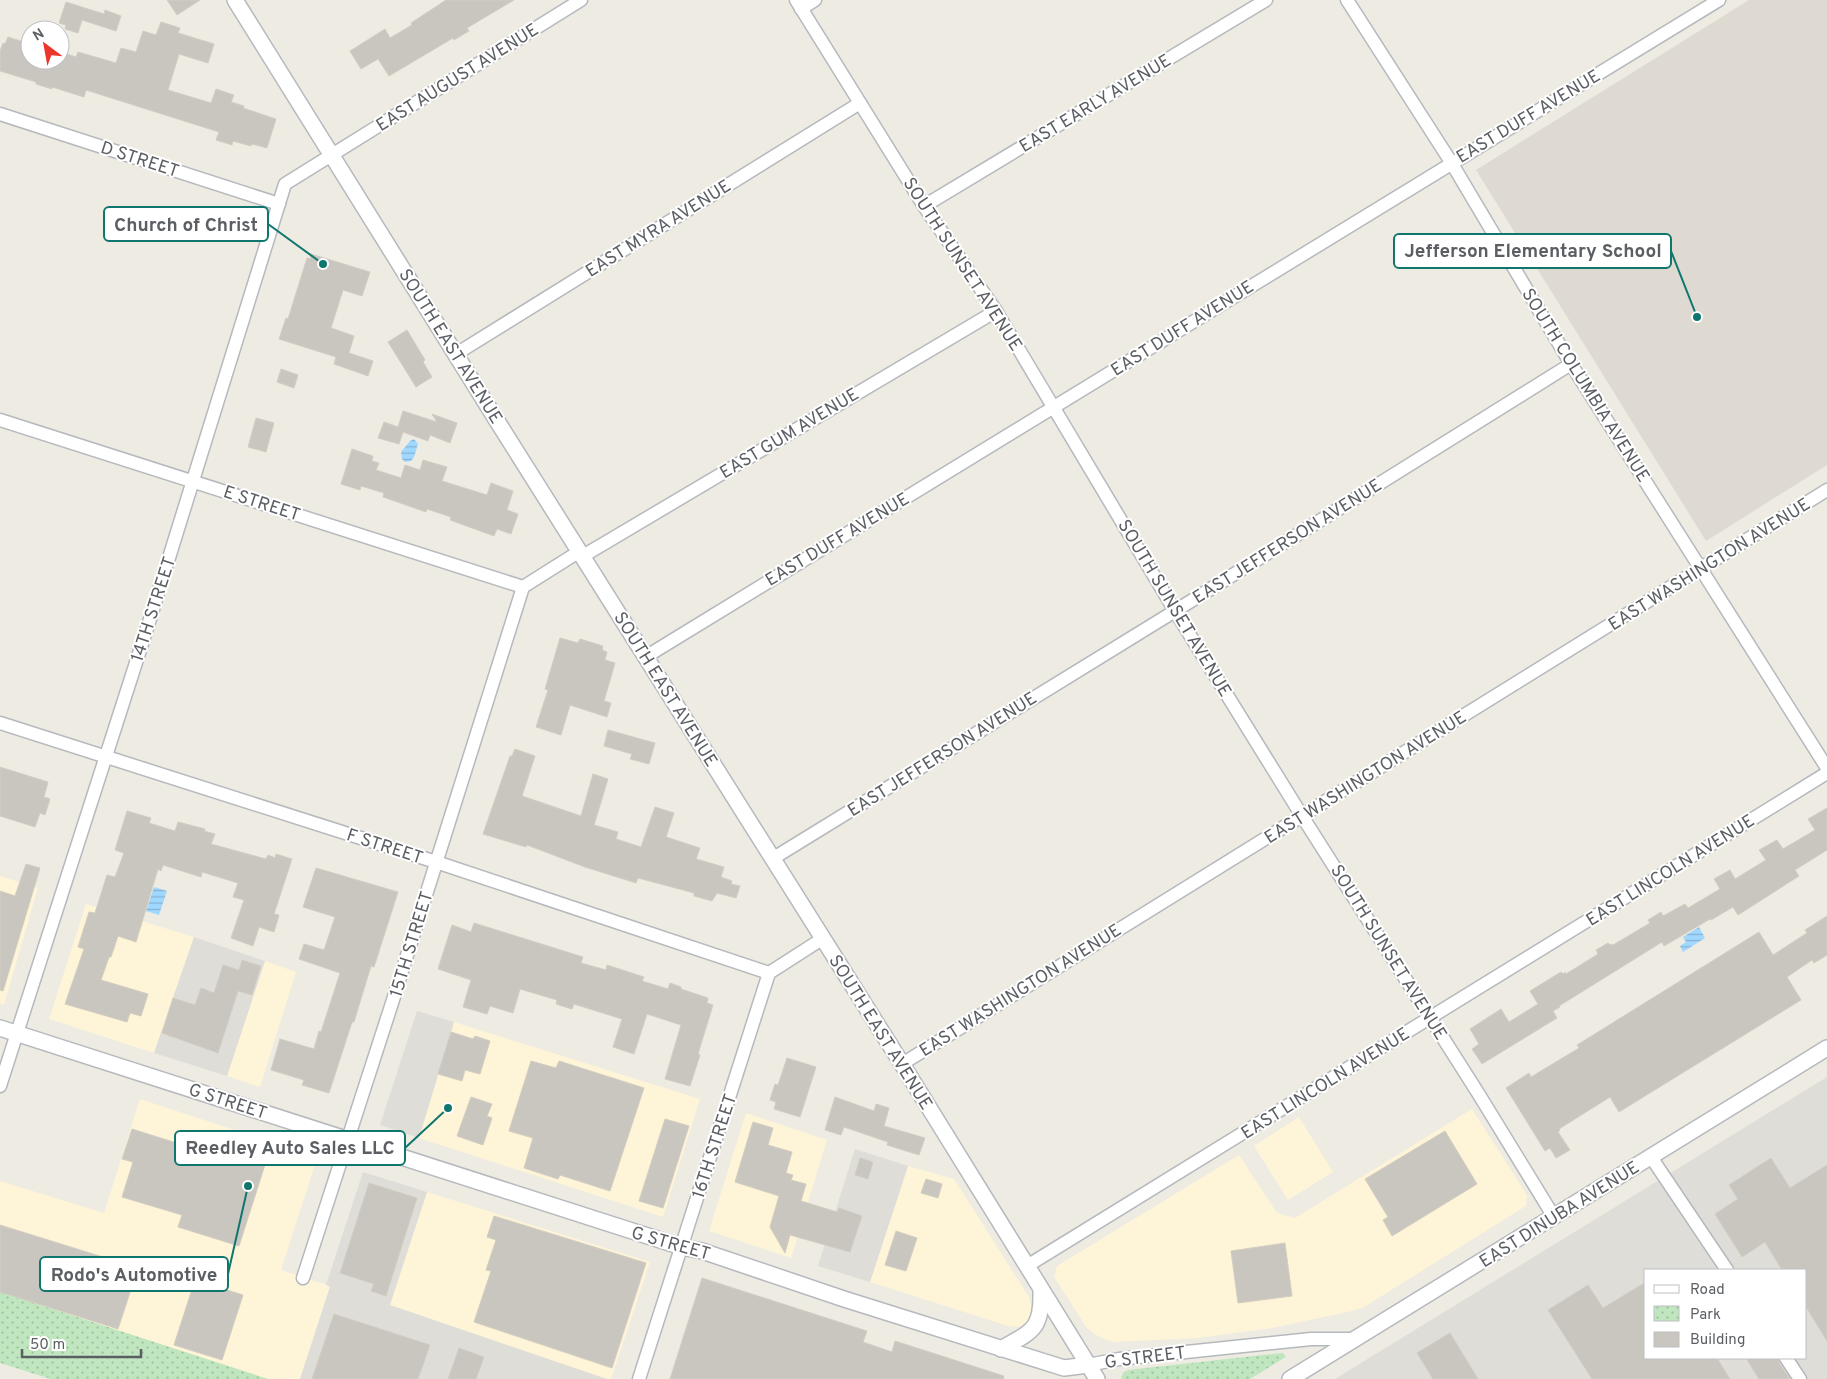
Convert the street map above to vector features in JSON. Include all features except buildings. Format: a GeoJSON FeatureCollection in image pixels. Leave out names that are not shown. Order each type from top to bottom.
{"type":"FeatureCollection","features":[{"type":"Feature","properties":{"kind":"street","name":"SOUTH EAST AVENUE"},"geometry":{"type":"LineString","coordinates":[[235,0],[902,1064],[1096,1379]]}},
{"type":"Feature","properties":{"kind":"street","name":"EAST AUGUST AVENUE"},"geometry":{"type":"LineString","coordinates":[[333,155],[581,0]]}},
{"type":"Feature","properties":{"kind":"street"},"geometry":{"type":"LineString","coordinates":[[799,4],[815,0]]}},
{"type":"Feature","properties":{"kind":"street","name":"EAST EARLY AVENUE"},"geometry":{"type":"LineString","coordinates":[[924,206],[1266,0]]}},
{"type":"Feature","properties":{"kind":"street","name":"SOUTH COLUMBIA AVENUE"},"geometry":{"type":"LineString","coordinates":[[1348,0],[1451,162],[1571,364],[1827,768]]}},
{"type":"Feature","properties":{"kind":"street","name":"EAST DUFF AVENUE"},"geometry":{"type":"LineString","coordinates":[[646,656],[1451,162],[1719,0]]}},
{"type":"Feature","properties":{"kind":"street","name":"SOUTH SUNSET AVENUE"},"geometry":{"type":"LineString","coordinates":[[799,4],[924,206],[996,311],[1175,611],[1554,1216]]}},
{"type":"Feature","properties":{"kind":"street","name":"EAST MYRA AVENUE"},"geometry":{"type":"LineString","coordinates":[[456,354],[860,103]]}},
{"type":"Feature","properties":{"kind":"street","name":"D STREET"},"geometry":{"type":"LineString","coordinates":[[0,114],[279,204]]}},
{"type":"Feature","properties":{"kind":"street","name":"14TH STREET"},"geometry":{"type":"LineString","coordinates":[[0,1086],[193,481],[285,184],[333,155]]}},
{"type":"Feature","properties":{"kind":"street","name":"EAST GUM AVENUE"},"geometry":{"type":"LineString","coordinates":[[581,554],[996,311]]}},
{"type":"Feature","properties":{"kind":"street","name":"EAST JEFFERSON AVENUE"},"geometry":{"type":"LineString","coordinates":[[772,859],[1571,364]]}},
{"type":"Feature","properties":{"kind":"street","name":"E STREET"},"geometry":{"type":"LineString","coordinates":[[0,420],[523,587]]}},
{"type":"Feature","properties":{"kind":"street","name":"EAST WASHINGTON AVENUE"},"geometry":{"type":"LineString","coordinates":[[902,1064],[1827,490]]}},
{"type":"Feature","properties":{"kind":"street"},"geometry":{"type":"LineString","coordinates":[[523,587],[581,554]]}},
{"type":"Feature","properties":{"kind":"street","name":"15TH STREET"},"geometry":{"type":"LineString","coordinates":[[303,1278],[523,587]]}},
{"type":"Feature","properties":{"kind":"street","name":"F STREET"},"geometry":{"type":"LineString","coordinates":[[0,724],[436,862],[769,973]]}},
{"type":"Feature","properties":{"kind":"street","name":"EAST LINCOLN AVENUE"},"geometry":{"type":"LineString","coordinates":[[1027,1266],[1827,773]]}},
{"type":"Feature","properties":{"kind":"street"},"geometry":{"type":"LineString","coordinates":[[769,973],[822,939]]}},
{"type":"Feature","properties":{"kind":"street","name":"16TH STREET"},"geometry":{"type":"LineString","coordinates":[[639,1379],[769,973]]}},
{"type":"Feature","properties":{"kind":"street","name":"G STREET"},"geometry":{"type":"LineString","coordinates":[[0,1028],[1064,1368],[1119,1359],[1311,1339],[1354,1339]]}},
{"type":"Feature","properties":{"kind":"street","name":"EAST DINUBA AVENUE"},"geometry":{"type":"LineString","coordinates":[[1290,1379],[1827,1048]]}},
{"type":"Feature","properties":{"kind":"street"},"geometry":{"type":"LineString","coordinates":[[1651,1157],[1726,1269]]}},
{"type":"Feature","properties":{"kind":"street"},"geometry":{"type":"LineString","coordinates":[[1001,1349],[1030,1332],[1038,1322],[1042,1309],[1042,1290]]}},
{"type":"Feature","properties":{"kind":"street"},"geometry":{"type":"LineString","coordinates":[[1787,1359],[1800,1379]]}},
{"type":"Feature","properties":{"kind":"shaded area"},"geometry":{"type":"Polygon","coordinates":[[[1749,0],[1827,0],[1827,465],[1706,541],[1476,170],[1749,0]]]}},
{"type":"Feature","properties":{"kind":"shaded area"},"geometry":{"type":"Polygon","coordinates":[[[0,876],[38,888],[4,1005],[0,1003],[0,876]]]}},
{"type":"Feature","properties":{"kind":"shaded area"},"geometry":{"type":"Polygon","coordinates":[[[86,904],[194,937],[154,1053],[49,1019],[86,904]]]}},
{"type":"Feature","properties":{"kind":"shaded area"},"geometry":{"type":"Polygon","coordinates":[[[194,937],[265,961],[227,1076],[154,1053],[194,937]]]}},
{"type":"Feature","properties":{"kind":"shaded area"},"geometry":{"type":"Polygon","coordinates":[[[265,961],[296,972],[260,1087],[227,1076],[265,961]]]}},
{"type":"Feature","properties":{"kind":"shaded area"},"geometry":{"type":"Polygon","coordinates":[[[417,1011],[454,1022],[419,1138],[380,1125],[417,1011]]]}},
{"type":"Feature","properties":{"kind":"shaded area"},"geometry":{"type":"Polygon","coordinates":[[[454,1022],[700,1099],[663,1217],[419,1138],[454,1022]]]}},
{"type":"Feature","properties":{"kind":"shaded area"},"geometry":{"type":"Polygon","coordinates":[[[1827,1077],[1827,1379],[1335,1379],[1827,1077]]]}},
{"type":"Feature","properties":{"kind":"shaded area"},"geometry":{"type":"Polygon","coordinates":[[[140,1099],[314,1156],[316,1161],[281,1270],[330,1286],[300,1379],[266,1379],[0,1294],[0,1181],[104,1213],[140,1099]]]}},
{"type":"Feature","properties":{"kind":"shaded area"},"geometry":{"type":"Polygon","coordinates":[[[1472,1109],[1527,1195],[1526,1206],[1364,1307],[1272,1328],[1198,1338],[1112,1342],[1098,1336],[1087,1328],[1054,1277],[1057,1266],[1239,1155],[1277,1213],[1295,1218],[1472,1109]]]}},
{"type":"Feature","properties":{"kind":"shaded area"},"geometry":{"type":"Polygon","coordinates":[[[746,1113],[827,1140],[791,1258],[709,1231],[746,1113]]]}},
{"type":"Feature","properties":{"kind":"shaded area"},"geometry":{"type":"Polygon","coordinates":[[[1299,1117],[1333,1172],[1288,1200],[1254,1146],[1299,1117]]]}},
{"type":"Feature","properties":{"kind":"shaded area"},"geometry":{"type":"Polygon","coordinates":[[[855,1149],[908,1166],[870,1282],[818,1266],[855,1149]]]}},
{"type":"Feature","properties":{"kind":"shaded area"},"geometry":{"type":"Polygon","coordinates":[[[908,1166],[954,1179],[1029,1297],[1033,1311],[1026,1324],[1019,1327],[1008,1326],[870,1282],[908,1166]]]}},
{"type":"Feature","properties":{"kind":"shaded area"},"geometry":{"type":"Polygon","coordinates":[[[363,1172],[427,1192],[390,1305],[607,1379],[300,1379],[330,1287],[326,1285],[363,1172]]]}},
{"type":"Feature","properties":{"kind":"shaded area"},"geometry":{"type":"Polygon","coordinates":[[[427,1192],[650,1262],[611,1379],[605,1379],[389,1305],[427,1192]]]}},
{"type":"Feature","properties":{"kind":"green space"},"geometry":{"type":"Polygon","coordinates":[[[0,1292],[268,1379],[51,1379],[0,1363],[0,1292]]]}},
{"type":"Feature","properties":{"kind":"green space"},"geometry":{"type":"Polygon","coordinates":[[[1282,1353],[1286,1356],[1284,1358],[1250,1379],[1122,1379],[1121,1377],[1128,1370],[1282,1353]]]}},
{"type":"Feature","properties":{"kind":"water"},"geometry":{"type":"Polygon","coordinates":[[[414,439],[418,444],[414,457],[411,461],[405,462],[402,459],[401,452],[414,439]]]}},
{"type":"Feature","properties":{"kind":"water"},"geometry":{"type":"Polygon","coordinates":[[[154,887],[167,891],[159,915],[146,911],[154,887]]]}},
{"type":"Feature","properties":{"kind":"water"},"geometry":{"type":"Polygon","coordinates":[[[1699,927],[1705,938],[1683,952],[1680,946],[1686,942],[1683,937],[1699,927]]]}},
{"type":"Feature","properties":{"kind":"place","name":"Church of Christ"},"geometry":{"type":"Point","coordinates":[323,264]}},
{"type":"Feature","properties":{"kind":"place","name":"Jefferson Elementary School"},"geometry":{"type":"Point","coordinates":[1697,317]}},
{"type":"Feature","properties":{"kind":"place","name":"Reedley Auto Sales LLC"},"geometry":{"type":"Point","coordinates":[448,1108]}},
{"type":"Feature","properties":{"kind":"place","name":"Rodo's Automotive"},"geometry":{"type":"Point","coordinates":[248,1186]}}]}
